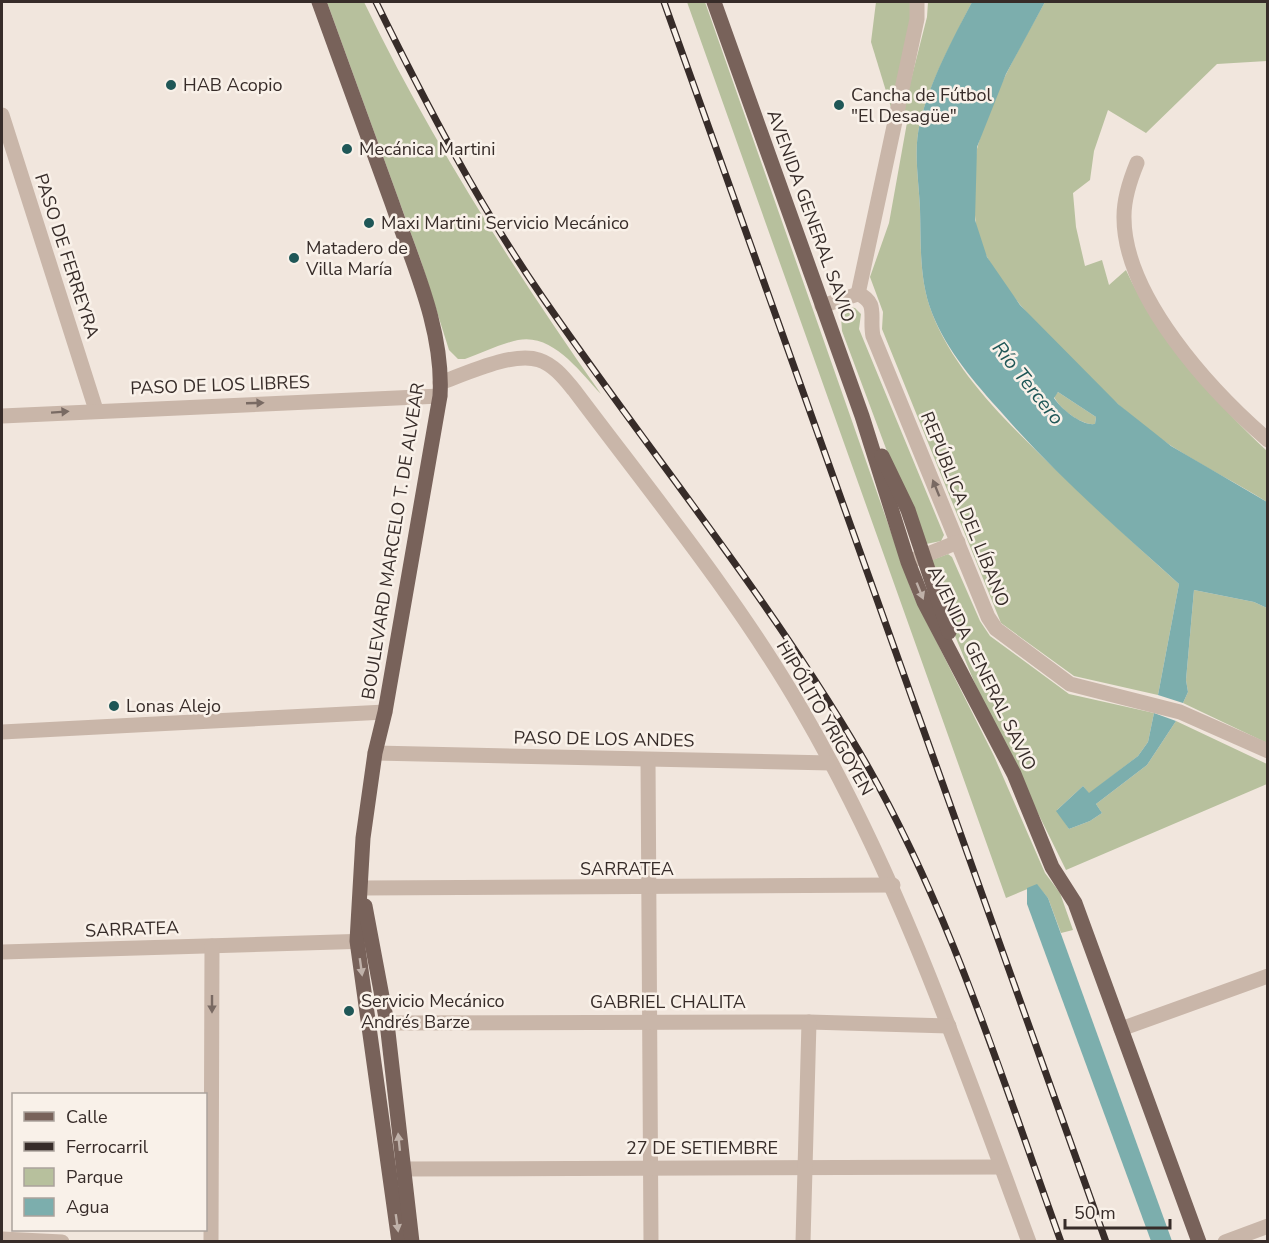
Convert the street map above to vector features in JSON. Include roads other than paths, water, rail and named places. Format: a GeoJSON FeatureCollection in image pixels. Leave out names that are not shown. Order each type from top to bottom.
{"type":"FeatureCollection","features":[{"type":"Feature","properties":{"kind":"main road","name":"BOULEVARD MARCELO T. DE ALVEAR"},"geometry":{"type":"LineString","coordinates":[[319,2],[428,309],[437,346],[440,389],[385,712],[375,753],[363,838],[362,888],[365,941],[399,1242]]}},
{"type":"Feature","properties":{"kind":"main road","name":"AVENIDA GENERAL SAVIO"},"geometry":{"type":"LineString","coordinates":[[714,2],[862,416],[908,562],[924,602],[1014,774],[1052,867],[1075,903],[1199,1242]]}},
{"type":"Feature","properties":{"kind":"main road"},"geometry":{"type":"LineString","coordinates":[[862,416],[905,503],[975,697]]}},
{"type":"Feature","properties":{"kind":"main road","name":"BOULEVARD MARCELO T. DE ALVEAR"},"geometry":{"type":"LineString","coordinates":[[365,941],[387,1023],[412,1242]]}},
{"type":"Feature","properties":{"kind":"street"},"geometry":{"type":"LineString","coordinates":[[822,306],[858,294],[917,20],[917,2]]}},
{"type":"Feature","properties":{"kind":"street","name":"PASO DE FERREYRA"},"geometry":{"type":"LineString","coordinates":[[2,115],[96,410]]}},
{"type":"Feature","properties":{"kind":"street"},"geometry":{"type":"LineString","coordinates":[[1137,163],[1130,180],[1124,217],[1130,255],[1138,275],[1157,312],[1184,352],[1218,391],[1268,440]]}},
{"type":"Feature","properties":{"kind":"street","name":"REPÚBLICA DEL LÍBANO"},"geometry":{"type":"LineString","coordinates":[[858,294],[869,300],[872,306],[873,336],[988,617],[1001,634],[1070,684],[1156,704],[1180,712],[1268,752]]}},
{"type":"Feature","properties":{"kind":"street","name":"HIPÓLITO YRIGOYEN"},"geometry":{"type":"LineString","coordinates":[[440,389],[522,358],[539,360],[561,374],[739,613],[789,688],[831,763],[893,885],[949,1026],[1029,1242]]}},
{"type":"Feature","properties":{"kind":"street","name":"PASO DE LOS LIBRES"},"geometry":{"type":"LineString","coordinates":[[2,416],[440,389]]}},
{"type":"Feature","properties":{"kind":"street"},"geometry":{"type":"LineString","coordinates":[[908,562],[958,542]]}},
{"type":"Feature","properties":{"kind":"street"},"geometry":{"type":"LineString","coordinates":[[2,732],[385,712]]}},
{"type":"Feature","properties":{"kind":"street","name":"PASO DE LOS ANDES"},"geometry":{"type":"LineString","coordinates":[[375,753],[831,763]]}},
{"type":"Feature","properties":{"kind":"street"},"geometry":{"type":"LineString","coordinates":[[648,760],[651,1242]]}},
{"type":"Feature","properties":{"kind":"street","name":"SARRATEA"},"geometry":{"type":"LineString","coordinates":[[362,888],[893,885]]}},
{"type":"Feature","properties":{"kind":"street","name":"SARRATEA"},"geometry":{"type":"LineString","coordinates":[[2,952],[365,941]]}},
{"type":"Feature","properties":{"kind":"street"},"geometry":{"type":"LineString","coordinates":[[211,1242],[212,946]]}},
{"type":"Feature","properties":{"kind":"street"},"geometry":{"type":"LineString","coordinates":[[1121,1029],[1268,976]]}},
{"type":"Feature","properties":{"kind":"street"},"geometry":{"type":"LineString","coordinates":[[803,1242],[807,1168],[809,1022]]}},
{"type":"Feature","properties":{"kind":"street","name":"GABRIEL CHALITA"},"geometry":{"type":"LineString","coordinates":[[387,1023],[809,1022],[949,1026]]}},
{"type":"Feature","properties":{"kind":"street","name":"27 DE SETIEMBRE"},"geometry":{"type":"LineString","coordinates":[[402,1169],[1001,1167]]}},
{"type":"Feature","properties":{"kind":"street"},"geometry":{"type":"LineString","coordinates":[[1225,1242],[1268,1226]]}},
{"type":"Feature","properties":{"kind":"street"},"geometry":{"type":"LineString","coordinates":[[2,1239],[62,1242]]}},
{"type":"Feature","properties":{"kind":"water","name":"Río Tercero"},"geometry":{"type":"Polygon","coordinates":[[[972,2],[1045,2],[1006,74],[977,147],[975,220],[987,257],[1020,305],[1118,404],[1171,446],[1267,502],[1267,608],[1254,602],[1194,590],[1186,680],[1188,692],[1183,703],[1158,695],[1179,584],[1066,480],[992,402],[945,340],[928,300],[922,262],[918,133],[924,107],[936,76],[972,2]],[[1058,392],[1054,398],[1078,420],[1095,424],[1096,417],[1058,392]]]}},
{"type":"Feature","properties":{"kind":"water"},"geometry":{"type":"Polygon","coordinates":[[[1154,713],[1176,721],[1147,765],[1096,804],[1102,813],[1090,821],[1069,829],[1056,811],[1083,786],[1089,793],[1138,756],[1148,742],[1154,713]]]}},
{"type":"Feature","properties":{"kind":"water"},"geometry":{"type":"Polygon","coordinates":[[[1037,884],[1048,898],[1172,1241],[1151,1241],[1027,904],[1027,888],[1037,884]]]}},
{"type":"Feature","properties":{"kind":"railway"},"geometry":{"type":"LineString","coordinates":[[376,2],[453,151],[518,260],[581,352],[785,635],[860,753],[921,870],[947,931],[995,1054],[1061,1242]]}},
{"type":"Feature","properties":{"kind":"railway"},"geometry":{"type":"LineString","coordinates":[[664,2],[1106,1242]]}},
{"type":"Feature","properties":{"kind":"place","name":"HAB Acopio"},"geometry":{"type":"Point","coordinates":[171,85]}},
{"type":"Feature","properties":{"kind":"place","name":"Cancha de Fútbol \"El Desagüe\""},"geometry":{"type":"Point","coordinates":[839,105]}},
{"type":"Feature","properties":{"kind":"place","name":"Mecánica Martini"},"geometry":{"type":"Point","coordinates":[347,149]}},
{"type":"Feature","properties":{"kind":"place","name":"Maxi Martini Servicio Mecánico"},"geometry":{"type":"Point","coordinates":[369,223]}},
{"type":"Feature","properties":{"kind":"place","name":"Matadero de Villa María"},"geometry":{"type":"Point","coordinates":[294,258]}},
{"type":"Feature","properties":{"kind":"place","name":"Lonas Alejo"},"geometry":{"type":"Point","coordinates":[114,706]}},
{"type":"Feature","properties":{"kind":"place","name":"Servicio Mecánico Andrés Barze"},"geometry":{"type":"Point","coordinates":[349,1011]}}]}
